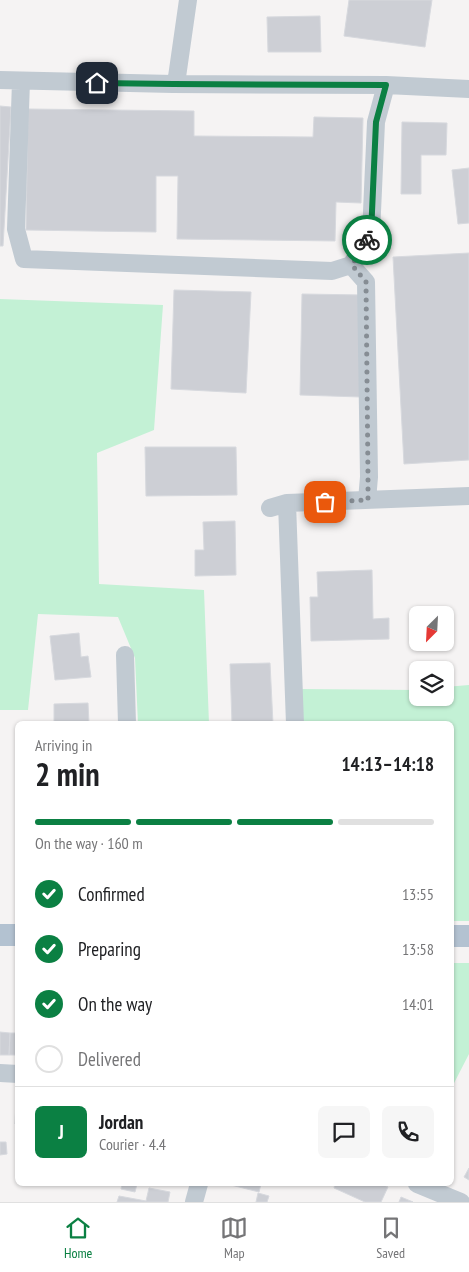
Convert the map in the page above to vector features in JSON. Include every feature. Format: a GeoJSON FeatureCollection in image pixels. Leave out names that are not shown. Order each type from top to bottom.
{"type":"FeatureCollection","features":[{"type":"Feature","properties":{"kind":"main road"},"geometry":{"type":"LineString","coordinates":[[0,935],[15,935]]}},
{"type":"Feature","properties":{"kind":"main road"},"geometry":{"type":"LineString","coordinates":[[454,936],[469,936]]}},
{"type":"Feature","properties":{"kind":"street"},"geometry":{"type":"LineString","coordinates":[[176,84],[188,0]]}},
{"type":"Feature","properties":{"kind":"street"},"geometry":{"type":"LineString","coordinates":[[0,80],[176,84],[386,85],[469,89]]}},
{"type":"Feature","properties":{"kind":"street"},"geometry":{"type":"LineString","coordinates":[[21,81],[16,229],[24,260],[332,271],[352,265],[371,234],[376,122],[386,85]]}},
{"type":"Feature","properties":{"kind":"street"},"geometry":{"type":"LineString","coordinates":[[352,265],[366,282],[368,500]]}},
{"type":"Feature","properties":{"kind":"street"},"geometry":{"type":"LineString","coordinates":[[295,721],[279,506],[469,496]]}},
{"type":"Feature","properties":{"kind":"street"},"geometry":{"type":"LineString","coordinates":[[125,655],[127,721]]}},
{"type":"Feature","properties":{"kind":"street"},"geometry":{"type":"LineString","coordinates":[[0,1073],[15,1074]]}},
{"type":"Feature","properties":{"kind":"street"},"geometry":{"type":"LineString","coordinates":[[194,1202],[198,1186]]}},
{"type":"Feature","properties":{"kind":"street"},"geometry":{"type":"LineString","coordinates":[[422,1186],[461,1202]]}},
{"type":"Feature","properties":{"kind":"green space"},"geometry":{"type":"Polygon","coordinates":[[[0,299],[163,305],[154,430],[97,453],[99,584],[204,590],[209,721],[138,721],[135,658],[118,617],[38,614],[28,710],[0,710],[0,299]]]}},
{"type":"Feature","properties":{"kind":"green space"},"geometry":{"type":"Polygon","coordinates":[[[469,685],[469,921],[454,921],[454,721],[302,721],[299,689],[409,690],[409,706],[454,706],[454,686],[469,685]]]}},
{"type":"Feature","properties":{"kind":"green space"},"geometry":{"type":"Polygon","coordinates":[[[454,963],[469,963],[469,1054],[454,1083],[454,963]]]}},
{"type":"Feature","properties":{"kind":"building"},"geometry":{"type":"Polygon","coordinates":[[[349,0],[432,0],[425,47],[344,36],[349,0]]]}},
{"type":"Feature","properties":{"kind":"building"},"geometry":{"type":"Polygon","coordinates":[[[320,16],[321,52],[268,52],[267,17],[320,16]]]}},
{"type":"Feature","properties":{"kind":"building"},"geometry":{"type":"Polygon","coordinates":[[[0,106],[11,107],[3,246],[0,246],[0,106]]]}},
{"type":"Feature","properties":{"kind":"building"},"geometry":{"type":"Polygon","coordinates":[[[28,109],[194,111],[194,136],[313,137],[314,117],[363,118],[361,203],[336,202],[335,241],[177,239],[178,176],[156,176],[156,232],[26,230],[28,109]]]}},
{"type":"Feature","properties":{"kind":"building"},"geometry":{"type":"Polygon","coordinates":[[[402,122],[447,123],[446,155],[421,155],[421,194],[401,194],[402,122]]]}},
{"type":"Feature","properties":{"kind":"building"},"geometry":{"type":"Polygon","coordinates":[[[469,168],[469,223],[458,224],[452,170],[469,168]]]}},
{"type":"Feature","properties":{"kind":"building"},"geometry":{"type":"Polygon","coordinates":[[[469,253],[469,460],[404,464],[393,257],[469,253]]]}},
{"type":"Feature","properties":{"kind":"building"},"geometry":{"type":"Polygon","coordinates":[[[174,290],[251,292],[246,393],[171,389],[174,290]]]}},
{"type":"Feature","properties":{"kind":"building"},"geometry":{"type":"Polygon","coordinates":[[[302,294],[363,295],[361,397],[300,395],[302,294]]]}},
{"type":"Feature","properties":{"kind":"building"},"geometry":{"type":"Polygon","coordinates":[[[145,447],[236,447],[237,495],[146,496],[145,447]]]}},
{"type":"Feature","properties":{"kind":"building"},"geometry":{"type":"Polygon","coordinates":[[[235,521],[236,575],[195,576],[195,550],[204,550],[203,522],[235,521]]]}},
{"type":"Feature","properties":{"kind":"building"},"geometry":{"type":"Polygon","coordinates":[[[372,570],[373,619],[389,618],[389,639],[311,641],[310,597],[318,597],[317,572],[372,570]]]}},
{"type":"Feature","properties":{"kind":"building"},"geometry":{"type":"Polygon","coordinates":[[[79,633],[81,657],[88,656],[91,677],[55,680],[50,636],[79,633]]]}},
{"type":"Feature","properties":{"kind":"building"},"geometry":{"type":"Polygon","coordinates":[[[270,663],[273,721],[232,721],[230,664],[270,663]]]}},
{"type":"Feature","properties":{"kind":"building"},"geometry":{"type":"Polygon","coordinates":[[[88,703],[89,721],[54,721],[54,704],[88,703]]]}},
{"type":"Feature","properties":{"kind":"building"},"geometry":{"type":"Polygon","coordinates":[[[0,1032],[10,1033],[9,1055],[0,1055],[0,1032]]]}},
{"type":"Feature","properties":{"kind":"building"},"geometry":{"type":"Polygon","coordinates":[[[10,1033],[15,1033],[15,1055],[9,1055],[10,1033]]]}},
{"type":"Feature","properties":{"kind":"building"},"geometry":{"type":"Polygon","coordinates":[[[0,1142],[6,1142],[7,1154],[0,1155],[0,1142]]]}},
{"type":"Feature","properties":{"kind":"building"},"geometry":{"type":"Polygon","coordinates":[[[469,1168],[469,1180],[464,1177],[469,1168]]]}},
{"type":"Feature","properties":{"kind":"building"},"geometry":{"type":"Polygon","coordinates":[[[122,1186],[136,1186],[135,1192],[121,1189],[122,1186]]]}},
{"type":"Feature","properties":{"kind":"building"},"geometry":{"type":"Polygon","coordinates":[[[235,1186],[260,1186],[259,1192],[235,1186]]]}},
{"type":"Feature","properties":{"kind":"building"},"geometry":{"type":"Polygon","coordinates":[[[334,1186],[388,1187],[381,1202],[365,1202],[334,1188],[334,1186]]]}},
{"type":"Feature","properties":{"kind":"building"},"geometry":{"type":"Polygon","coordinates":[[[149,1188],[170,1192],[168,1202],[117,1202],[119,1196],[146,1201],[149,1188]]]}},
{"type":"Feature","properties":{"kind":"building"},"geometry":{"type":"Polygon","coordinates":[[[258,1193],[269,1196],[267,1202],[256,1202],[258,1193]]]}},
{"type":"Feature","properties":{"kind":"building"},"geometry":{"type":"Polygon","coordinates":[[[401,1197],[413,1202],[399,1202],[401,1197]]]}},
{"type":"Feature","properties":{"kind":"way so far"},"geometry":{"type":"LineString","coordinates":[[325,502],[368,500],[366,282],[352,265],[367,240]]}},
{"type":"Feature","properties":{"kind":"route"},"geometry":{"type":"LineString","coordinates":[[97,83],[386,85],[376,122],[371,234],[367,240]]}}]}
